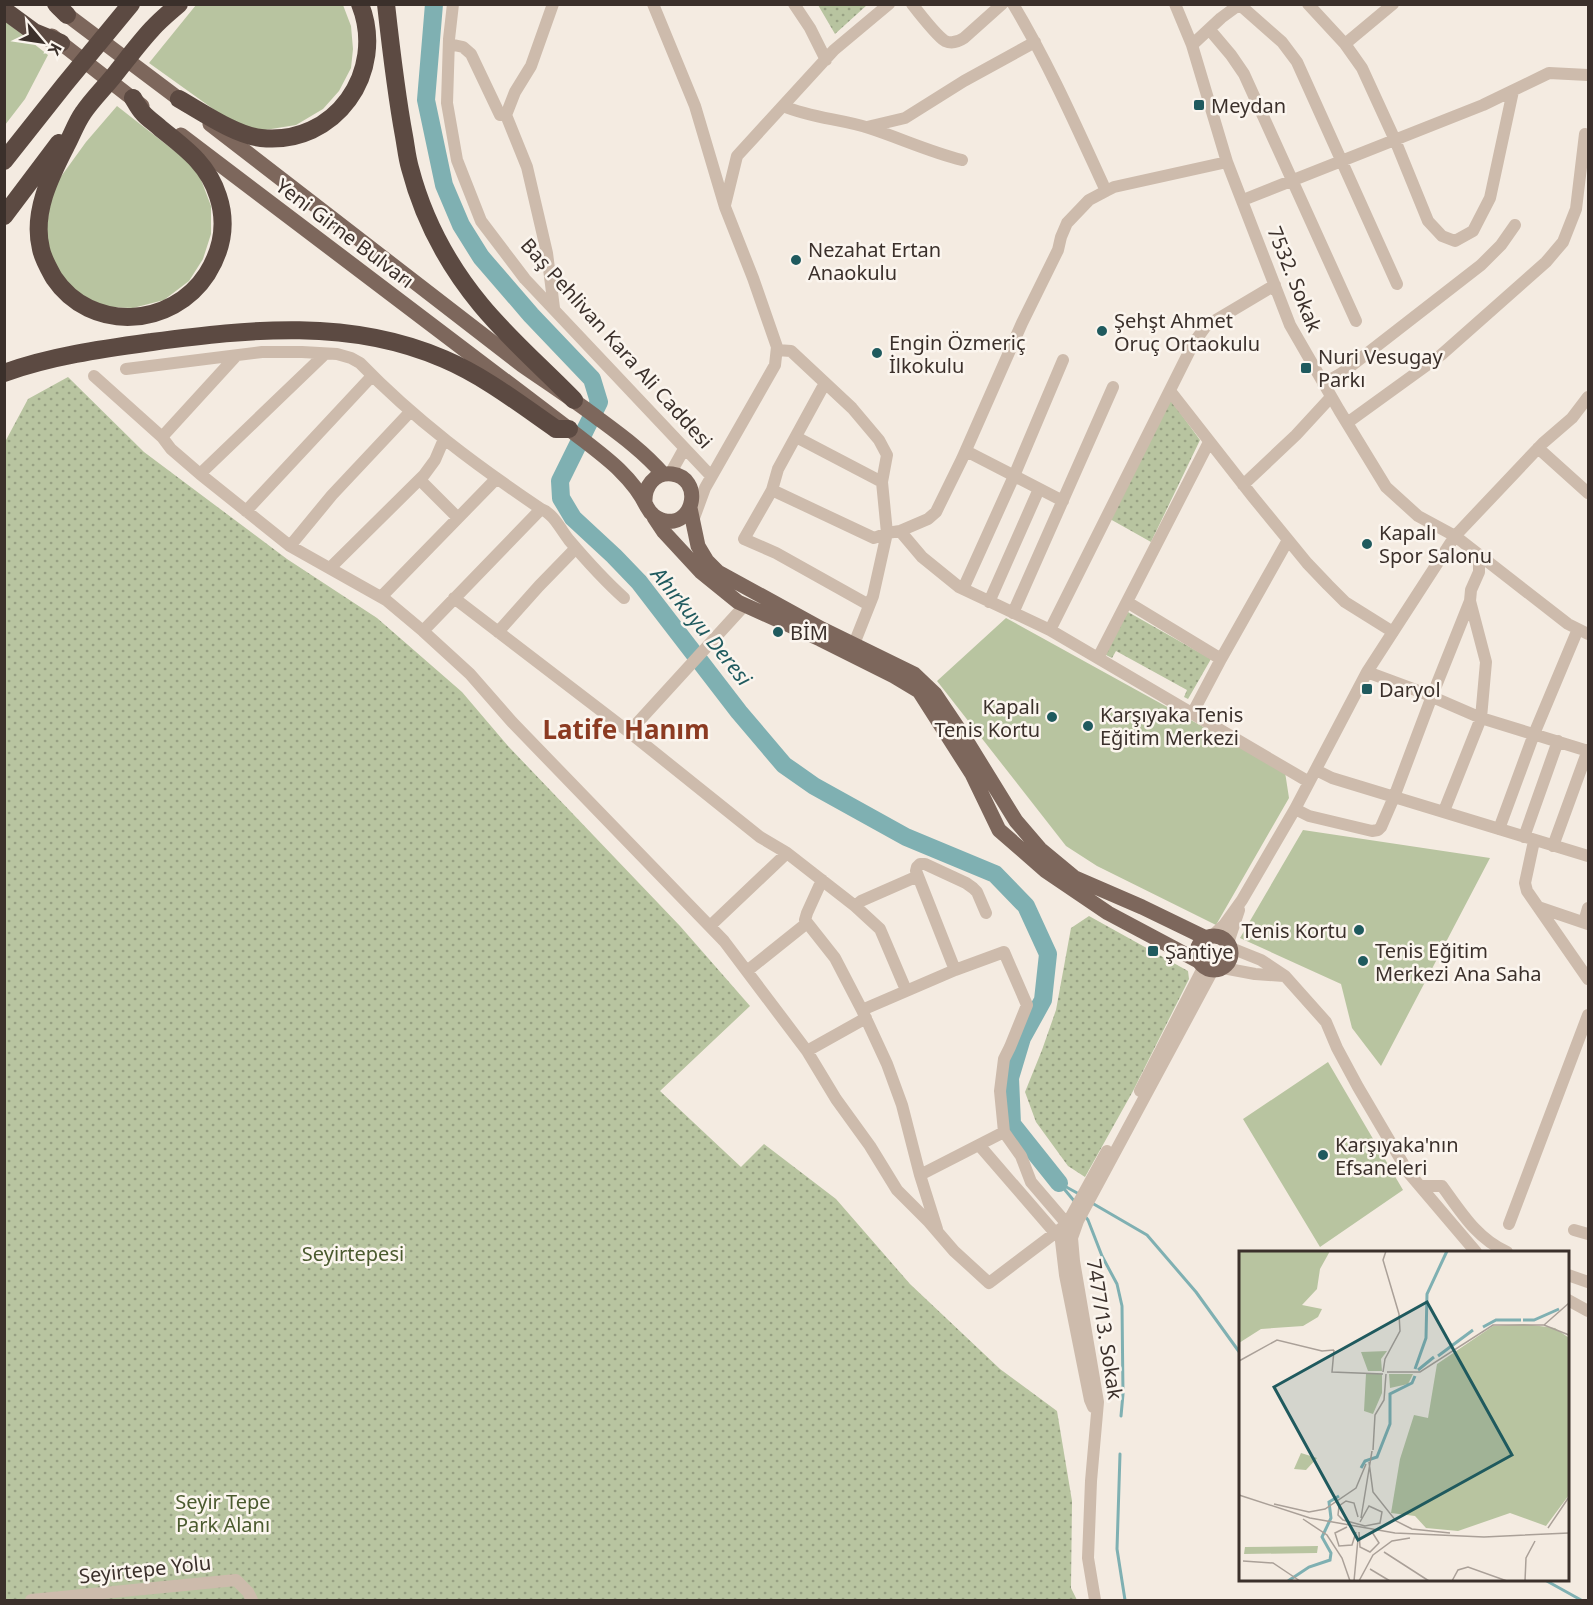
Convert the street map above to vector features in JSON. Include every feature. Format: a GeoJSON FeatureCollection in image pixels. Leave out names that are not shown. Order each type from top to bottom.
{"type":"FeatureCollection","features":[{"type":"Feature","properties":{"kind":"highway"},"geometry":{"type":"LineString","coordinates":[[4,216],[48,156],[173,4]]}},
{"type":"Feature","properties":{"kind":"highway"},"geometry":{"type":"LineString","coordinates":[[153,27],[179,4]]}},
{"type":"Feature","properties":{"kind":"highway"},"geometry":{"type":"LineString","coordinates":[[179,99],[227,126],[258,138],[280,139],[310,131],[333,117],[350,100],[364,72],[369,41],[366,18],[360,4]]}},
{"type":"Feature","properties":{"kind":"highway"},"geometry":{"type":"LineString","coordinates":[[386,4],[400,116],[410,168],[425,212],[438,240],[455,271],[481,305],[507,334],[580,404]]}},
{"type":"Feature","properties":{"kind":"highway"},"geometry":{"type":"LineString","coordinates":[[4,161],[130,5]]}},
{"type":"Feature","properties":{"kind":"highway"},"geometry":{"type":"LineString","coordinates":[[4,10],[34,32],[61,44]]}},
{"type":"Feature","properties":{"kind":"highway"},"geometry":{"type":"LineString","coordinates":[[4,145],[40,103],[66,84]]}},
{"type":"Feature","properties":{"kind":"highway"},"geometry":{"type":"LineString","coordinates":[[82,114],[51,177],[39,211],[41,249],[48,269],[63,290],[90,310],[111,316],[135,317],[166,309],[183,300],[199,285],[214,262],[221,241],[223,217],[218,194],[207,171],[190,152],[144,114],[133,98]]}},
{"type":"Feature","properties":{"kind":"highway"},"geometry":{"type":"LineString","coordinates":[[4,373],[32,363],[115,347],[203,335],[279,330],[353,333],[405,345],[443,359],[476,375],[556,429],[569,429]]}},
{"type":"Feature","properties":{"kind":"main road","name":"Yeni Girne Bulvarı"},"geometry":{"type":"LineString","coordinates":[[12,4],[61,44],[616,466],[645,503]]}},
{"type":"Feature","properties":{"kind":"main road","name":"Yeni Girne Bulvarı"},"geometry":{"type":"LineString","coordinates":[[59,8],[522,365],[632,443],[667,474]]}},
{"type":"Feature","properties":{"kind":"main road"},"geometry":{"type":"LineString","coordinates":[[667,474],[683,478],[688,484],[691,490],[698,546],[707,561],[718,572],[914,674],[935,694],[1016,821],[1040,849],[1075,878],[1209,937],[1223,939],[1229,945],[1230,960],[1210,967],[1108,913],[1046,872],[999,830],[972,774],[919,691],[820,639],[738,602],[701,572],[664,532],[645,503],[645,496],[651,482],[656,477],[667,474]]}},
{"type":"Feature","properties":{"kind":"main road"},"geometry":{"type":"LineString","coordinates":[[654,517],[670,521],[678,519],[693,508]]}},
{"type":"Feature","properties":{"kind":"main road"},"geometry":{"type":"LineString","coordinates":[[1209,937],[1199,947],[1198,958],[1210,967]]}},
{"type":"Feature","properties":{"kind":"street","name":"Baş Pehlivan Kara Ali Caddesi"},"geometry":{"type":"LineString","coordinates":[[453,4],[447,103],[457,160],[481,221],[525,279],[711,476],[693,508]]}},
{"type":"Feature","properties":{"kind":"street"},"geometry":{"type":"LineString","coordinates":[[553,4],[531,66],[515,92],[506,115],[527,166],[547,253],[554,308]]}},
{"type":"Feature","properties":{"kind":"street"},"geometry":{"type":"LineString","coordinates":[[653,4],[695,106],[725,207],[777,347],[775,365],[711,476]]}},
{"type":"Feature","properties":{"kind":"street"},"geometry":{"type":"LineString","coordinates":[[794,4],[810,28],[826,60]]}},
{"type":"Feature","properties":{"kind":"street"},"geometry":{"type":"LineString","coordinates":[[725,207],[737,156],[834,50],[889,4]]}},
{"type":"Feature","properties":{"kind":"street"},"geometry":{"type":"LineString","coordinates":[[912,4],[943,40],[951,42],[960,41],[1002,4]]}},
{"type":"Feature","properties":{"kind":"street"},"geometry":{"type":"LineString","coordinates":[[1013,4],[1068,107],[1106,191]]}},
{"type":"Feature","properties":{"kind":"street","name":"7532. Sokak"},"geometry":{"type":"LineString","coordinates":[[1175,4],[1192,45],[1227,162],[1290,325],[1386,487],[1418,516],[1455,536],[1568,624],[1583,632]]}},
{"type":"Feature","properties":{"kind":"street"},"geometry":{"type":"LineString","coordinates":[[1308,4],[1345,44],[1362,68],[1428,220],[1442,236],[1455,241],[1473,231],[1490,198],[1513,91]]}},
{"type":"Feature","properties":{"kind":"street"},"geometry":{"type":"LineString","coordinates":[[1345,44],[1393,4]]}},
{"type":"Feature","properties":{"kind":"street"},"geometry":{"type":"LineString","coordinates":[[1192,45],[1221,18],[1240,5],[1282,42],[1297,62],[1397,284]]}},
{"type":"Feature","properties":{"kind":"street"},"geometry":{"type":"LineString","coordinates":[[1209,29],[1232,55],[1244,74],[1356,321]]}},
{"type":"Feature","properties":{"kind":"street"},"geometry":{"type":"LineString","coordinates":[[867,127],[905,118],[964,81],[1035,42]]}},
{"type":"Feature","properties":{"kind":"street"},"geometry":{"type":"LineString","coordinates":[[449,44],[463,47],[471,54],[500,115],[506,115]]}},
{"type":"Feature","properties":{"kind":"street"},"geometry":{"type":"LineString","coordinates":[[1243,201],[1483,105],[1549,73],[1588,75]]}},
{"type":"Feature","properties":{"kind":"street"},"geometry":{"type":"LineString","coordinates":[[783,106],[798,112],[867,127],[962,160]]}},
{"type":"Feature","properties":{"kind":"street"},"geometry":{"type":"LineString","coordinates":[[1347,423],[1441,355],[1546,262],[1563,242],[1576,209],[1585,134]]}},
{"type":"Feature","properties":{"kind":"street"},"geometry":{"type":"LineString","coordinates":[[772,490],[874,538],[900,531],[927,519],[936,512],[966,451],[1022,323],[1058,250],[1067,223],[1089,200],[1114,187],[1227,162]]}},
{"type":"Feature","properties":{"kind":"street"},"geometry":{"type":"LineString","coordinates":[[1323,384],[1352,366],[1481,265],[1501,245],[1515,225]]}},
{"type":"Feature","properties":{"kind":"street"},"geometry":{"type":"LineString","coordinates":[[1050,630],[1193,344],[1206,326],[1275,285]]}},
{"type":"Feature","properties":{"kind":"street"},"geometry":{"type":"LineString","coordinates":[[777,350],[791,351],[852,408],[879,440],[887,456],[882,482],[887,533],[873,596],[854,644]]}},
{"type":"Feature","properties":{"kind":"street"},"geometry":{"type":"LineString","coordinates":[[126,369],[262,352],[337,354],[351,358],[360,363],[410,412],[444,439],[496,478],[547,511],[605,581],[624,598]]}},
{"type":"Feature","properties":{"kind":"street"},"geometry":{"type":"LineString","coordinates":[[200,474],[325,354]]}},
{"type":"Feature","properties":{"kind":"street"},"geometry":{"type":"LineString","coordinates":[[162,437],[236,356]]}},
{"type":"Feature","properties":{"kind":"street"},"geometry":{"type":"LineString","coordinates":[[963,589],[1063,360]]}},
{"type":"Feature","properties":{"kind":"street"},"geometry":{"type":"LineString","coordinates":[[94,376],[162,437],[171,449],[246,512],[291,546],[381,597],[470,674],[512,722],[724,940],[807,1051],[897,1190],[954,1251],[990,1283],[1073,1220],[1031,1182],[1021,1156],[1004,1132],[1000,1091],[1004,1059],[1027,1005],[1004,952],[906,990],[807,1051]]}},
{"type":"Feature","properties":{"kind":"street"},"geometry":{"type":"LineString","coordinates":[[246,512],[372,376]]}},
{"type":"Feature","properties":{"kind":"street"},"geometry":{"type":"LineString","coordinates":[[825,383],[778,469],[772,490],[744,538],[776,553],[869,605]]}},
{"type":"Feature","properties":{"kind":"street"},"geometry":{"type":"LineString","coordinates":[[1013,613],[1113,387]]}},
{"type":"Feature","properties":{"kind":"street"},"geometry":{"type":"LineString","coordinates":[[1170,391],[1243,485],[1321,578],[1345,602],[1393,632]]}},
{"type":"Feature","properties":{"kind":"street"},"geometry":{"type":"LineString","coordinates":[[1243,485],[1304,427],[1331,397]]}},
{"type":"Feature","properties":{"kind":"street"},"geometry":{"type":"LineString","coordinates":[[1209,937],[1224,925],[1242,900],[1295,809],[1367,672],[1455,536],[1538,448],[1572,418],[1588,397]]}},
{"type":"Feature","properties":{"kind":"street"},"geometry":{"type":"LineString","coordinates":[[291,546],[332,495],[410,412]]}},
{"type":"Feature","properties":{"kind":"street"},"geometry":{"type":"LineString","coordinates":[[796,436],[882,482]]}},
{"type":"Feature","properties":{"kind":"street"},"geometry":{"type":"LineString","coordinates":[[330,568],[420,480],[435,460],[444,439]]}},
{"type":"Feature","properties":{"kind":"street"},"geometry":{"type":"LineString","coordinates":[[1098,658],[1209,442]]}},
{"type":"Feature","properties":{"kind":"street"},"geometry":{"type":"LineString","coordinates":[[1538,448],[1588,494]]}},
{"type":"Feature","properties":{"kind":"street"},"geometry":{"type":"LineString","coordinates":[[667,474],[684,449]]}},
{"type":"Feature","properties":{"kind":"street"},"geometry":{"type":"LineString","coordinates":[[966,451],[1063,501]]}},
{"type":"Feature","properties":{"kind":"street"},"geometry":{"type":"LineString","coordinates":[[381,597],[496,478]]}},
{"type":"Feature","properties":{"kind":"street"},"geometry":{"type":"LineString","coordinates":[[420,480],[458,518]]}},
{"type":"Feature","properties":{"kind":"street"},"geometry":{"type":"LineString","coordinates":[[989,602],[1039,489]]}},
{"type":"Feature","properties":{"kind":"street"},"geometry":{"type":"LineString","coordinates":[[423,631],[541,509]]}},
{"type":"Feature","properties":{"kind":"street"},"geometry":{"type":"LineString","coordinates":[[900,531],[922,557],[963,589],[1050,630],[1309,782]]}},
{"type":"Feature","properties":{"kind":"street"},"geometry":{"type":"LineString","coordinates":[[1295,809],[1309,816],[1375,831],[1381,827],[1470,601],[1471,590],[1479,572],[1479,561],[1476,556],[1455,536]]}},
{"type":"Feature","properties":{"kind":"street"},"geometry":{"type":"LineString","coordinates":[[1192,714],[1288,540]]}},
{"type":"Feature","properties":{"kind":"street"},"geometry":{"type":"LineString","coordinates":[[498,632],[576,548]]}},
{"type":"Feature","properties":{"kind":"street"},"geometry":{"type":"LineString","coordinates":[[454,598],[760,837],[787,853],[855,906],[880,929],[906,990]]}},
{"type":"Feature","properties":{"kind":"street"},"geometry":{"type":"LineString","coordinates":[[1444,811],[1481,718],[1486,662],[1470,601]]}},
{"type":"Feature","properties":{"kind":"street"},"geometry":{"type":"LineString","coordinates":[[1126,602],[1221,659]]}},
{"type":"Feature","properties":{"kind":"street"},"geometry":{"type":"LineString","coordinates":[[628,732],[745,605]]}},
{"type":"Feature","properties":{"kind":"street"},"geometry":{"type":"LineString","coordinates":[[1498,829],[1534,734],[1583,632]]}},
{"type":"Feature","properties":{"kind":"street"},"geometry":{"type":"LineString","coordinates":[[1367,672],[1432,696],[1481,718],[1588,750],[1553,846]]}},
{"type":"Feature","properties":{"kind":"street"},"geometry":{"type":"LineString","coordinates":[[1558,741],[1529,839],[1525,883],[1527,891],[1588,978]]}},
{"type":"Feature","properties":{"kind":"street"},"geometry":{"type":"LineString","coordinates":[[1316,770],[1332,778],[1588,856]]}},
{"type":"Feature","properties":{"kind":"street"},"geometry":{"type":"LineString","coordinates":[[710,926],[787,853]]}},
{"type":"Feature","properties":{"kind":"street"},"geometry":{"type":"LineString","coordinates":[[955,970],[916,871],[917,867],[923,863],[966,883],[977,892],[986,913]]}},
{"type":"Feature","properties":{"kind":"street"},"geometry":{"type":"LineString","coordinates":[[855,906],[861,901],[918,876]]}},
{"type":"Feature","properties":{"kind":"street"},"geometry":{"type":"LineString","coordinates":[[822,880],[805,916],[807,923],[836,958],[887,1064],[902,1105],[920,1175],[939,1233]]}},
{"type":"Feature","properties":{"kind":"street"},"geometry":{"type":"LineString","coordinates":[[1242,900],[1229,945],[1261,960],[1285,976],[1326,1022],[1358,1087],[1408,1172],[1475,1251]]}},
{"type":"Feature","properties":{"kind":"street"},"geometry":{"type":"LineString","coordinates":[[1538,907],[1586,923],[1588,908]]}},
{"type":"Feature","properties":{"kind":"street"},"geometry":{"type":"LineString","coordinates":[[747,971],[807,923]]}},
{"type":"Feature","properties":{"kind":"street"},"geometry":{"type":"LineString","coordinates":[[1210,967],[1285,976]]}},
{"type":"Feature","properties":{"kind":"street","name":"7477/13. Sokak"},"geometry":{"type":"LineString","coordinates":[[1095,1600],[1088,1558],[1091,1481],[1098,1402],[1074,1261],[1073,1220],[1093,1186],[1134,1102],[1210,967]]}},
{"type":"Feature","properties":{"kind":"street"},"geometry":{"type":"LineString","coordinates":[[1509,1224],[1588,1015]]}},
{"type":"Feature","properties":{"kind":"street"},"geometry":{"type":"LineString","coordinates":[[920,1175],[1004,1132]]}},
{"type":"Feature","properties":{"kind":"street"},"geometry":{"type":"LineString","coordinates":[[979,1145],[1056,1234]]}},
{"type":"Feature","properties":{"kind":"street"},"geometry":{"type":"LineString","coordinates":[[1420,1186],[1442,1186],[1478,1233],[1488,1242],[1505,1251]]}},
{"type":"Feature","properties":{"kind":"street"},"geometry":{"type":"LineString","coordinates":[[1574,1230],[1588,1234]]}},
{"type":"Feature","properties":{"kind":"street"},"geometry":{"type":"LineString","coordinates":[[1569,1275],[1588,1282]]}},
{"type":"Feature","properties":{"kind":"street"},"geometry":{"type":"LineString","coordinates":[[1569,1301],[1588,1311]]}},
{"type":"Feature","properties":{"kind":"street","name":"Seyirtepe Yolu"},"geometry":{"type":"LineString","coordinates":[[31,1600],[236,1580],[248,1592],[252,1600]]}},
{"type":"Feature","properties":{"kind":"green space"},"geometry":{"type":"Polygon","coordinates":[[[196,5],[343,5],[351,26],[353,49],[351,68],[339,91],[323,109],[296,125],[265,130],[244,127],[223,116],[149,63],[196,5]]]}},
{"type":"Feature","properties":{"kind":"green space"},"geometry":{"type":"Polygon","coordinates":[[[818,5],[867,5],[835,34],[818,5]]]}},
{"type":"Feature","properties":{"kind":"green space"},"geometry":{"type":"Polygon","coordinates":[[[5,21],[48,55],[25,99],[5,125],[5,21]]]}},
{"type":"Feature","properties":{"kind":"green space"},"geometry":{"type":"Polygon","coordinates":[[[117,106],[186,160],[200,177],[211,206],[211,234],[203,259],[189,281],[164,300],[133,308],[106,307],[71,290],[44,248],[52,189],[86,142],[117,106]]]}},
{"type":"Feature","properties":{"kind":"green space","name":"Seyirtepesi"},"geometry":{"type":"Polygon","coordinates":[[[68,377],[144,452],[287,559],[377,618],[462,692],[508,746],[680,926],[750,1006],[660,1091],[741,1167],[764,1144],[836,1199],[910,1284],[1000,1369],[1057,1411],[1072,1501],[1071,1588],[1077,1600],[5,1600],[5,442],[28,399],[68,377]]]}},
{"type":"Feature","properties":{"kind":"green space"},"geometry":{"type":"Polygon","coordinates":[[[1170,399],[1200,440],[1151,542],[1110,519],[1170,399]]]}},
{"type":"Feature","properties":{"kind":"green space"},"geometry":{"type":"Polygon","coordinates":[[[1128,612],[1211,659],[1188,699],[1184,697],[1187,690],[1116,651],[1112,658],[1104,654],[1128,612]]]}},
{"type":"Feature","properties":{"kind":"green space","name":"Karşıyaka Tenis Eğitim Merkezi"},"geometry":{"type":"Polygon","coordinates":[[[1006,618],[1285,772],[1289,798],[1216,925],[1097,866],[1066,846],[937,681],[1006,618]]]}},
{"type":"Feature","properties":{"kind":"green space","name":"Tenis Eğitim Merkezi Ana Saha"},"geometry":{"type":"Polygon","coordinates":[[[1303,830],[1490,858],[1381,1066],[1352,1028],[1341,984],[1240,938],[1303,830]]]}},
{"type":"Feature","properties":{"kind":"green space"},"geometry":{"type":"Polygon","coordinates":[[[1089,916],[1188,971],[1189,979],[1133,1091],[1085,1177],[1068,1166],[1036,1122],[1025,1092],[1056,1010],[1071,928],[1089,916]]]}},
{"type":"Feature","properties":{"kind":"green space","name":"Karşıyaka'nın Efsaneleri"},"geometry":{"type":"Polygon","coordinates":[[[1328,1062],[1403,1190],[1320,1247],[1243,1119],[1328,1062]]]}},
{"type":"Feature","properties":{"kind":"waterway","name":"Ahırkuyu Deresi"},"geometry":{"type":"LineString","coordinates":[[434,4],[426,100],[444,185],[461,225],[481,257],[531,315],[592,379],[599,402],[560,481],[561,498],[573,518],[639,582],[739,712],[784,765],[814,786],[906,837],[995,874],[1026,906],[1048,954],[1043,1000],[1022,1038],[1010,1078],[1012,1124],[1059,1183]]}},
{"type":"Feature","properties":{"kind":"waterway","name":"Ahırkuyu Deresi"},"geometry":{"type":"LineString","coordinates":[[1059,1183],[1079,1194]]}},
{"type":"Feature","properties":{"kind":"waterway","name":"Ahırkuyu Deresi"},"geometry":{"type":"LineString","coordinates":[[1060,1184],[1075,1202]]}},
{"type":"Feature","properties":{"kind":"waterway","name":"Ahırkuyu Deresi"},"geometry":{"type":"LineString","coordinates":[[1092,1203],[1147,1235],[1196,1292],[1239,1352]]}},
{"type":"Feature","properties":{"kind":"waterway","name":"Ahırkuyu Deresi"},"geometry":{"type":"LineString","coordinates":[[1084,1215],[1117,1284],[1122,1306],[1121,1416]]}},
{"type":"Feature","properties":{"kind":"waterway","name":"Ahırkuyu Deresi"},"geometry":{"type":"LineString","coordinates":[[1120,1454],[1117,1549],[1125,1600]]}},
{"type":"Feature","properties":{"kind":"waterway","name":"Ahırkuyu Deresi"},"geometry":{"type":"LineString","coordinates":[[1547,1581],[1581,1600]]}},
{"type":"Feature","properties":{"kind":"place","name":"Meydan"},"geometry":{"type":"Point","coordinates":[1199,105]}},
{"type":"Feature","properties":{"kind":"place","name":"Nezahat Ertan Anaokulu"},"geometry":{"type":"Point","coordinates":[796,260]}},
{"type":"Feature","properties":{"kind":"place","name":"Şehşt Ahmet Oruç Ortaokulu"},"geometry":{"type":"Point","coordinates":[1102,331]}},
{"type":"Feature","properties":{"kind":"place","name":"Engin Özmeriç İlkokulu"},"geometry":{"type":"Point","coordinates":[877,353]}},
{"type":"Feature","properties":{"kind":"place","name":"Nuri Vesugay Parkı"},"geometry":{"type":"Point","coordinates":[1306,368]}},
{"type":"Feature","properties":{"kind":"place","name":"Kapalı Spor Salonu"},"geometry":{"type":"Point","coordinates":[1367,544]}},
{"type":"Feature","properties":{"kind":"place","name":"BİM"},"geometry":{"type":"Point","coordinates":[778,632]}},
{"type":"Feature","properties":{"kind":"place","name":"Daryol"},"geometry":{"type":"Point","coordinates":[1367,689]}},
{"type":"Feature","properties":{"kind":"place","name":"Kapalı Tenis Kortu"},"geometry":{"type":"Point","coordinates":[1052,717]}},
{"type":"Feature","properties":{"kind":"place","name":"Karşıyaka Tenis Eğitim Merkezi"},"geometry":{"type":"Point","coordinates":[1088,726]}},
{"type":"Feature","properties":{"kind":"place","name":"Tenis Kortu"},"geometry":{"type":"Point","coordinates":[1359,930]}},
{"type":"Feature","properties":{"kind":"place","name":"Şantiye"},"geometry":{"type":"Point","coordinates":[1153,951]}},
{"type":"Feature","properties":{"kind":"place","name":"Tenis Eğitim Merkezi Ana Saha"},"geometry":{"type":"Point","coordinates":[1363,961]}},
{"type":"Feature","properties":{"kind":"place","name":"Karşıyaka'nın Efsaneleri"},"geometry":{"type":"Point","coordinates":[1323,1155]}},
{"type":"Feature","properties":{"kind":"district","name":"Latife Hanım"},"geometry":{"type":"Point","coordinates":[626,729]}},
{"type":"Feature","properties":{"kind":"park label","name":"Seyir Tepe Park Alanı"},"geometry":{"type":"Point","coordinates":[223,1512]}}]}
